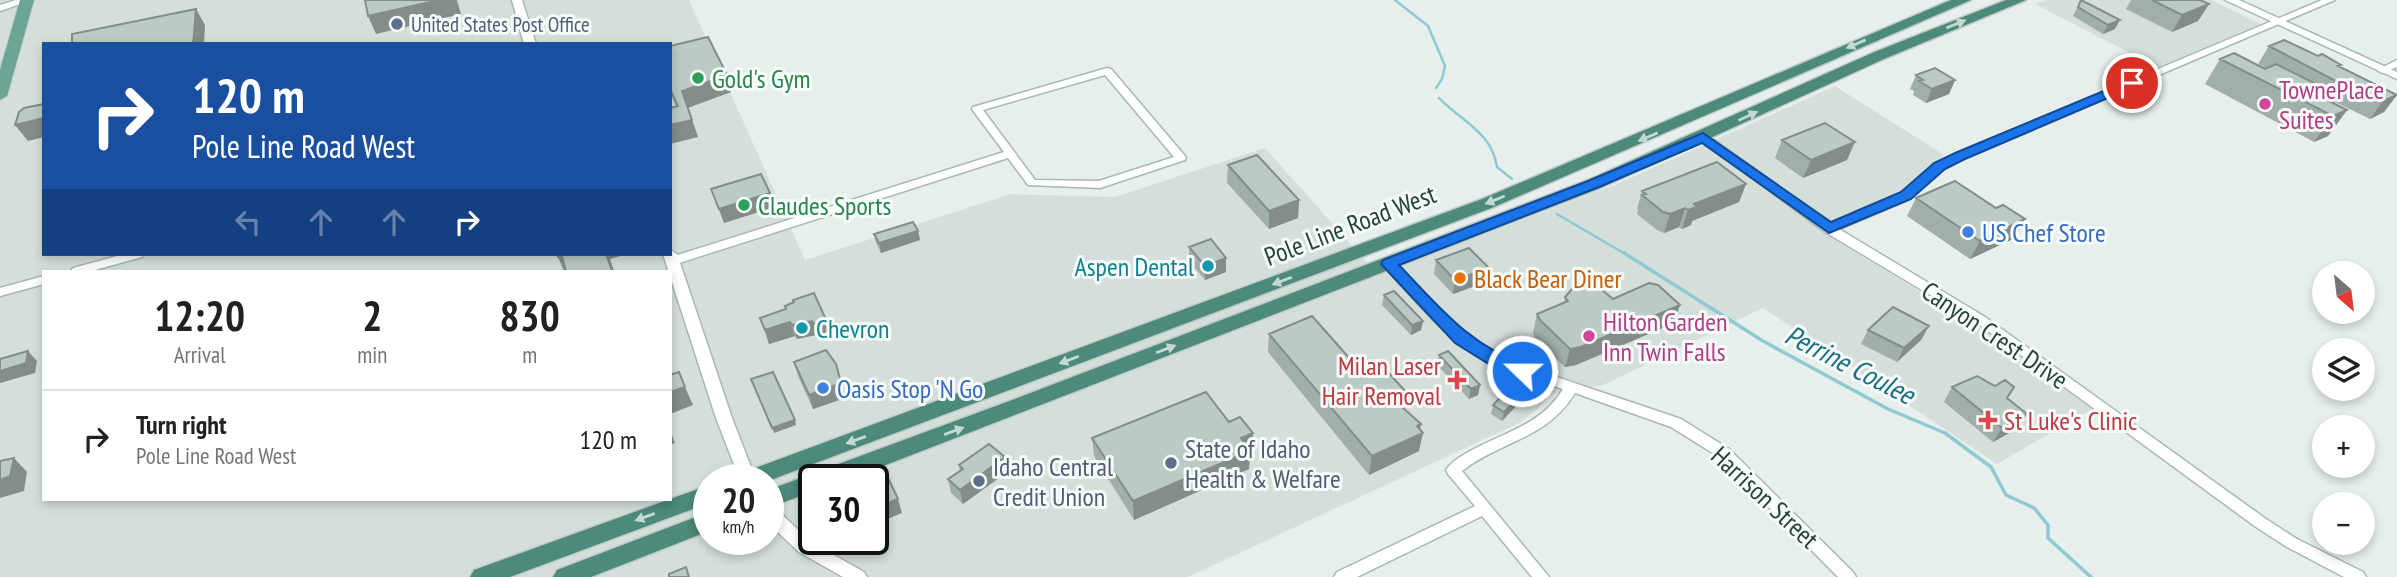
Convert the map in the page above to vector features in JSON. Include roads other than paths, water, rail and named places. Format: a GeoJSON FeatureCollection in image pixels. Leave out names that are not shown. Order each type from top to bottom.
{"type":"FeatureCollection","features":[{"type":"Feature","properties":{"kind":"highway","name":"Pole Line Road West"},"geometry":{"type":"LineString","coordinates":[[784,466],[1488,203],[1964,0]]}},
{"type":"Feature","properties":{"kind":"highway","name":"Pole Line Road West"},"geometry":{"type":"LineString","coordinates":[[863,464],[1594,184],[1703,137],[1878,55],[2019,0]]}},
{"type":"Feature","properties":{"kind":"highway"},"geometry":{"type":"LineString","coordinates":[[482,577],[693,500]]}},
{"type":"Feature","properties":{"kind":"highway"},"geometry":{"type":"LineString","coordinates":[[565,577],[693,528]]}},
{"type":"Feature","properties":{"kind":"highway"},"geometry":{"type":"LineString","coordinates":[[506,577],[585,539]]}},
{"type":"Feature","properties":{"kind":"main road"},"geometry":{"type":"LineString","coordinates":[[0,96],[27,0]]}},
{"type":"Feature","properties":{"kind":"street"},"geometry":{"type":"LineString","coordinates":[[0,8],[27,0]]}},
{"type":"Feature","properties":{"kind":"street"},"geometry":{"type":"LineString","coordinates":[[517,0],[529,42]]}},
{"type":"Feature","properties":{"kind":"street"},"geometry":{"type":"LineString","coordinates":[[2230,0],[2397,76]]}},
{"type":"Feature","properties":{"kind":"street"},"geometry":{"type":"LineString","coordinates":[[1829,229],[1906,195],[1940,166],[1960,156],[2324,1]]}},
{"type":"Feature","properties":{"kind":"street"},"geometry":{"type":"LineString","coordinates":[[2382,69],[2397,63]]}},
{"type":"Feature","properties":{"kind":"street"},"geometry":{"type":"LineString","coordinates":[[1107,71],[1181,158],[1100,185],[1032,183],[1010,153],[977,109],[1107,71]]}},
{"type":"Feature","properties":{"kind":"street","name":"Canyon Crest Drive"},"geometry":{"type":"LineString","coordinates":[[1703,137],[1829,229],[1981,320],[2261,523],[2292,543],[2358,577]]}},
{"type":"Feature","properties":{"kind":"street"},"geometry":{"type":"LineString","coordinates":[[742,464],[724,418],[671,257],[1010,153]]}},
{"type":"Feature","properties":{"kind":"street"},"geometry":{"type":"LineString","coordinates":[[81,270],[131,256]]}},
{"type":"Feature","properties":{"kind":"street","name":"Harrison Street"},"geometry":{"type":"LineString","coordinates":[[1389,264],[1461,339],[1478,352],[1498,362],[1676,423],[1724,453],[1848,577]]}},
{"type":"Feature","properties":{"kind":"street"},"geometry":{"type":"LineString","coordinates":[[0,292],[42,281]]}},
{"type":"Feature","properties":{"kind":"street"},"geometry":{"type":"LineString","coordinates":[[1541,577],[1452,470],[1547,421],[1565,401],[1572,388]]}},
{"type":"Feature","properties":{"kind":"street"},"geometry":{"type":"LineString","coordinates":[[1342,577],[1483,509]]}},
{"type":"Feature","properties":{"kind":"street"},"geometry":{"type":"LineString","coordinates":[[784,527],[805,547],[858,577]]}},
{"type":"Feature","properties":{"kind":"waterway","name":"Perrine Coulee"},"geometry":{"type":"LineString","coordinates":[[1395,0],[1428,26],[1445,66],[1442,79],[1436,88]]}},
{"type":"Feature","properties":{"kind":"waterway","name":"Perrine Coulee"},"geometry":{"type":"LineString","coordinates":[[1439,98],[1482,136],[1494,155],[1497,167],[1512,179]]}},
{"type":"Feature","properties":{"kind":"waterway","name":"Perrine Coulee"},"geometry":{"type":"LineString","coordinates":[[1557,214],[1627,255]]}},
{"type":"Feature","properties":{"kind":"waterway","name":"Perrine Coulee"},"geometry":{"type":"LineString","coordinates":[[1624,253],[1763,341],[1888,409],[1945,433],[1991,467],[2006,495],[2034,508],[2048,525],[2048,538],[2091,577]]}},
{"type":"Feature","properties":{"kind":"place","name":"United States Post Office"},"geometry":{"type":"Point","coordinates":[397,24]}},
{"type":"Feature","properties":{"kind":"place","name":"Gold's Gym"},"geometry":{"type":"Point","coordinates":[698,78]}},
{"type":"Feature","properties":{"kind":"place","name":"TownePlace Suites"},"geometry":{"type":"Point","coordinates":[2265,104]}},
{"type":"Feature","properties":{"kind":"place","name":"Claudes Sports"},"geometry":{"type":"Point","coordinates":[744,205]}},
{"type":"Feature","properties":{"kind":"place","name":"US Chef Store"},"geometry":{"type":"Point","coordinates":[1968,232]}},
{"type":"Feature","properties":{"kind":"place","name":"Aspen Dental"},"geometry":{"type":"Point","coordinates":[1208,266]}},
{"type":"Feature","properties":{"kind":"place","name":"Black Bear Diner"},"geometry":{"type":"Point","coordinates":[1460,278]}},
{"type":"Feature","properties":{"kind":"place","name":"Chevron"},"geometry":{"type":"Point","coordinates":[802,328]}},
{"type":"Feature","properties":{"kind":"place","name":"Hilton Garden Inn Twin Falls"},"geometry":{"type":"Point","coordinates":[1589,336]}},
{"type":"Feature","properties":{"kind":"place","name":"Milan Laser Hair Removal"},"geometry":{"type":"Point","coordinates":[1457,380]}},
{"type":"Feature","properties":{"kind":"place","name":"Oasis Stop 'N Go"},"geometry":{"type":"Point","coordinates":[823,388]}},
{"type":"Feature","properties":{"kind":"place","name":"St Luke's Clinic"},"geometry":{"type":"Point","coordinates":[1988,420]}},
{"type":"Feature","properties":{"kind":"place","name":"State of Idaho Health & Welfare"},"geometry":{"type":"Point","coordinates":[1171,463]}},
{"type":"Feature","properties":{"kind":"place","name":"Idaho Central Credit Union"},"geometry":{"type":"Point","coordinates":[979,481]}}]}
